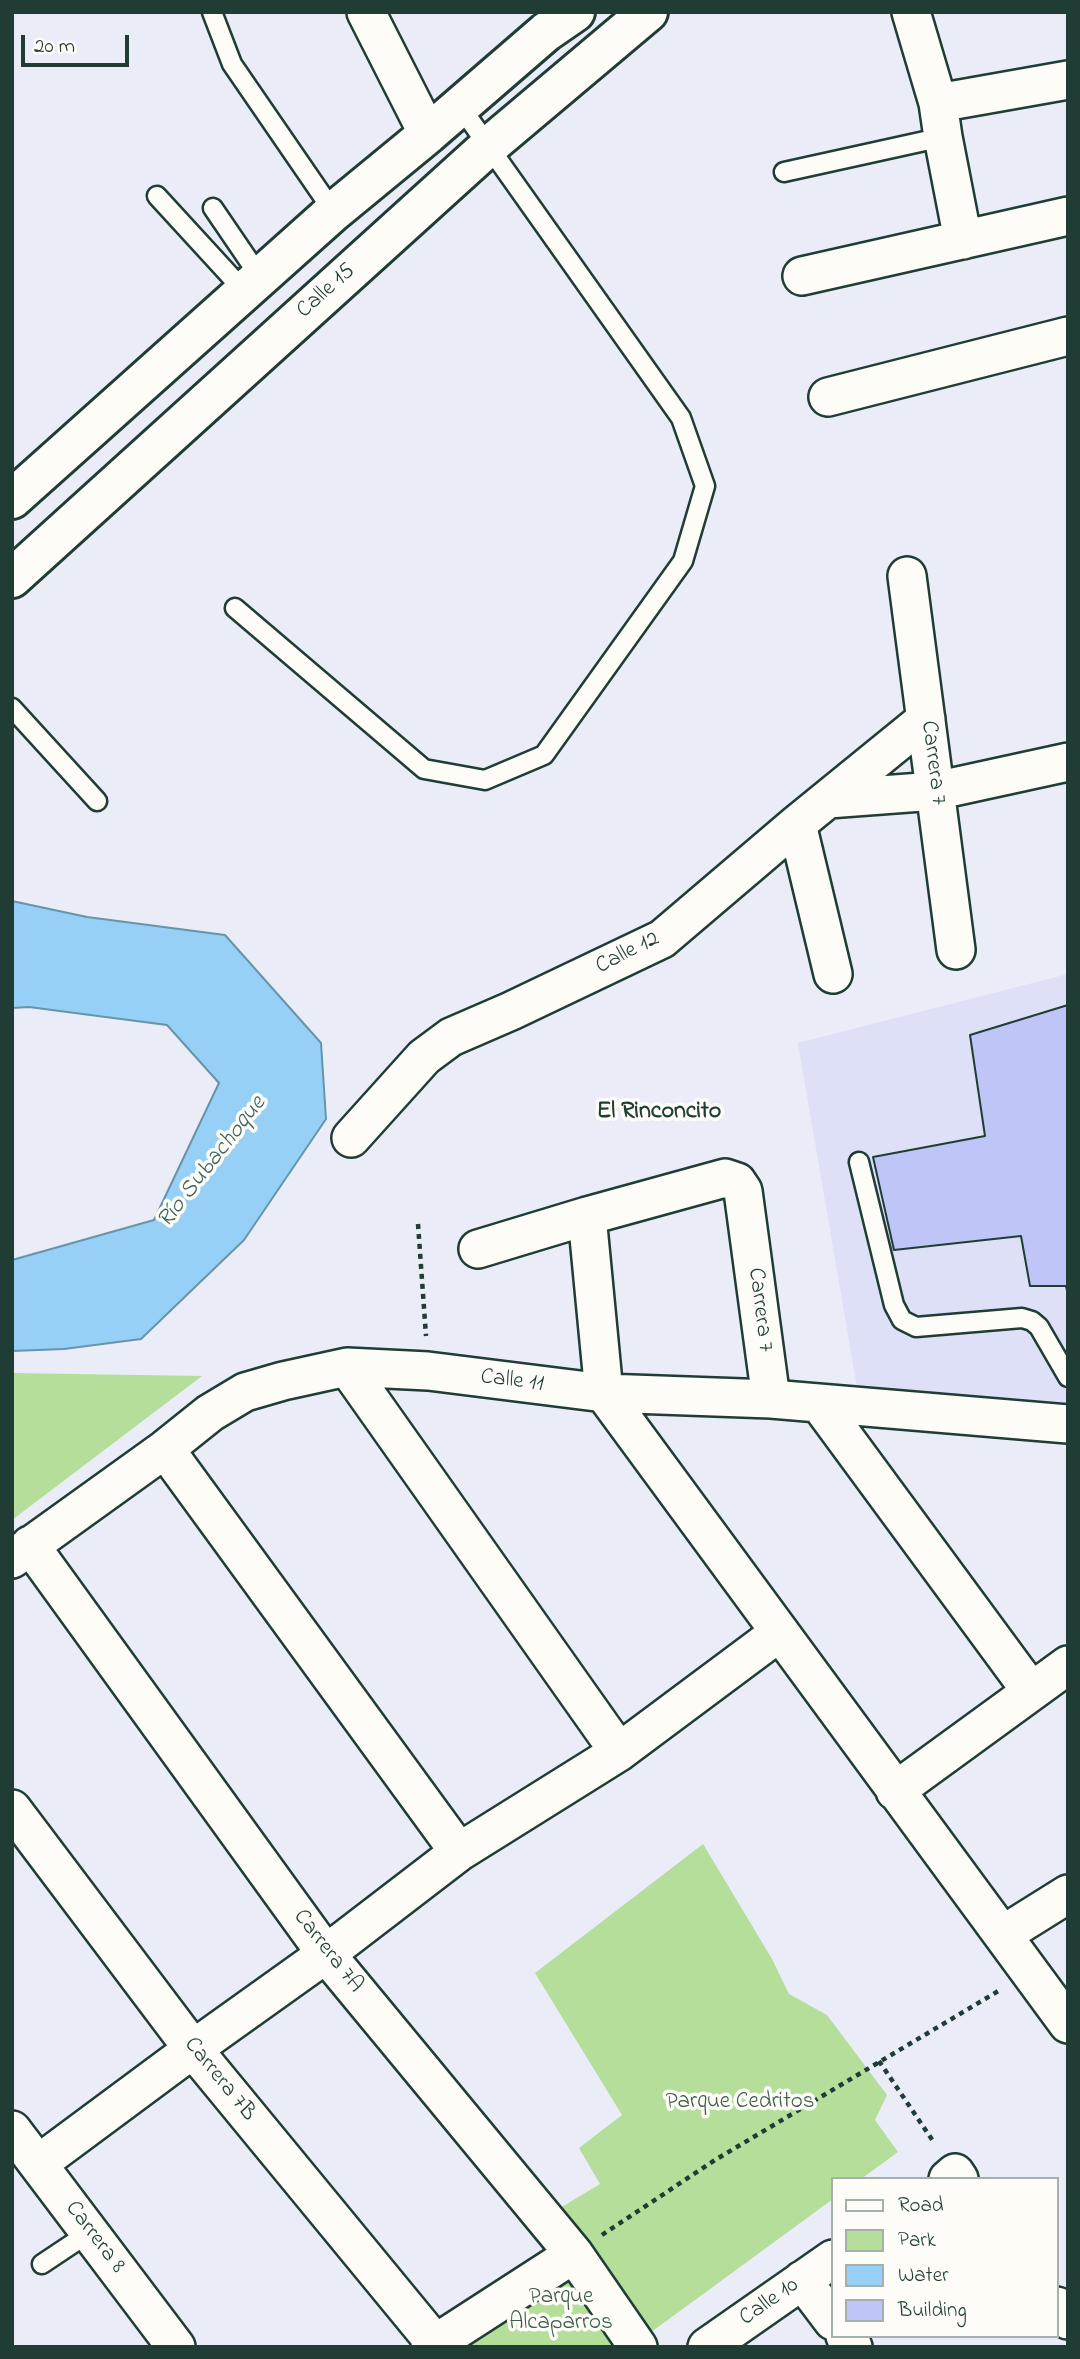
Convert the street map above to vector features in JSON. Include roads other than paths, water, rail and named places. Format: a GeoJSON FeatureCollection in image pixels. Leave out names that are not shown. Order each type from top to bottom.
{"type":"FeatureCollection","features":[{"type":"Feature","properties":{"kind":"street"},"geometry":{"type":"LineString","coordinates":[[366,12],[428,134]]}},
{"type":"Feature","properties":{"kind":"street","name":"Calle 15"},"geometry":{"type":"LineString","coordinates":[[12,578],[489,146],[648,12]]}},
{"type":"Feature","properties":{"kind":"street"},"geometry":{"type":"LineString","coordinates":[[911,12],[940,120],[963,240]]}},
{"type":"Feature","properties":{"kind":"street"},"geometry":{"type":"LineString","coordinates":[[12,499],[332,213],[460,106],[552,19]]}},
{"type":"Feature","properties":{"kind":"street"},"geometry":{"type":"LineString","coordinates":[[940,120],[1068,80]]}},
{"type":"Feature","properties":{"kind":"street"},"geometry":{"type":"LineString","coordinates":[[802,276],[1068,216]]}},
{"type":"Feature","properties":{"kind":"street"},"geometry":{"type":"LineString","coordinates":[[828,397],[1068,336]]}},
{"type":"Feature","properties":{"kind":"street","name":"Carrera 7"},"geometry":{"type":"LineString","coordinates":[[907,576],[956,950]]}},
{"type":"Feature","properties":{"kind":"street","name":"Calle 12"},"geometry":{"type":"LineString","coordinates":[[352,1138],[424,1057],[451,1037],[511,1012],[662,939],[926,719]]}},
{"type":"Feature","properties":{"kind":"street"},"geometry":{"type":"LineString","coordinates":[[828,799],[935,791],[1068,762]]}},
{"type":"Feature","properties":{"kind":"street"},"geometry":{"type":"LineString","coordinates":[[797,824],[833,974]]}},
{"type":"Feature","properties":{"kind":"street","name":"Carrera 7"},"geometry":{"type":"LineString","coordinates":[[587,1216],[725,1178],[737,1182],[743,1191],[771,1399]]}},
{"type":"Feature","properties":{"kind":"street"},"geometry":{"type":"LineString","coordinates":[[478,1249],[587,1216],[604,1393],[895,1791],[1031,1972],[1063,2007]]}},
{"type":"Feature","properties":{"kind":"street"},"geometry":{"type":"LineString","coordinates":[[347,1367],[619,1752]]}},
{"type":"Feature","properties":{"kind":"street","name":"Calle 11"},"geometry":{"type":"LineString","coordinates":[[21,1552],[165,1449],[210,1413],[245,1392],[347,1367],[428,1371],[604,1393],[819,1402],[1061,1432]]}},
{"type":"Feature","properties":{"kind":"street"},"geometry":{"type":"LineString","coordinates":[[819,1402],[1031,1691]]}},
{"type":"Feature","properties":{"kind":"street"},"geometry":{"type":"LineString","coordinates":[[165,1449],[459,1852]]}},
{"type":"Feature","properties":{"kind":"street","name":"Carrera 7A"},"geometry":{"type":"LineString","coordinates":[[21,1552],[327,1954],[574,2254],[638,2347]]}},
{"type":"Feature","properties":{"kind":"street"},"geometry":{"type":"LineString","coordinates":[[38,2164],[327,1954],[459,1852],[619,1752],[780,1632]]}},
{"type":"Feature","properties":{"kind":"street"},"geometry":{"type":"LineString","coordinates":[[895,1791],[1068,1665]]}},
{"type":"Feature","properties":{"kind":"street","name":"Carrera 7B"},"geometry":{"type":"LineString","coordinates":[[12,1809],[193,2049],[432,2345]]}},
{"type":"Feature","properties":{"kind":"street"},"geometry":{"type":"LineString","coordinates":[[1003,1934],[1068,1894]]}},
{"type":"Feature","properties":{"kind":"street","name":"Carrera 8"},"geometry":{"type":"LineString","coordinates":[[12,2130],[176,2347]]}},
{"type":"Feature","properties":{"kind":"street"},"geometry":{"type":"LineString","coordinates":[[432,2345],[574,2254]]}},
{"type":"Feature","properties":{"kind":"street","name":"Calle 10"},"geometry":{"type":"LineString","coordinates":[[707,2347],[832,2260]]}},
{"type":"Feature","properties":{"kind":"street"},"geometry":{"type":"LineString","coordinates":[[802,2280],[832,2320]]}},
{"type":"Feature","properties":{"kind":"lane"},"geometry":{"type":"LineString","coordinates":[[212,12],[232,64],[332,213]]}},
{"type":"Feature","properties":{"kind":"lane"},"geometry":{"type":"LineString","coordinates":[[235,608],[424,769],[485,780],[544,755],[683,561],[705,486],[681,418],[460,106]]}},
{"type":"Feature","properties":{"kind":"lane"},"geometry":{"type":"LineString","coordinates":[[784,172],[940,120]]}},
{"type":"Feature","properties":{"kind":"lane"},"geometry":{"type":"LineString","coordinates":[[157,196],[253,285]]}},
{"type":"Feature","properties":{"kind":"lane"},"geometry":{"type":"LineString","coordinates":[[213,208],[253,285]]}},
{"type":"Feature","properties":{"kind":"lane"},"geometry":{"type":"LineString","coordinates":[[12,708],[97,801]]}},
{"type":"Feature","properties":{"kind":"lane"},"geometry":{"type":"LineString","coordinates":[[859,1161],[894,1305],[902,1321],[916,1328],[1022,1318],[1032,1321],[1039,1327],[1068,1377]]}},
{"type":"Feature","properties":{"kind":"lane"},"geometry":{"type":"LineString","coordinates":[[42,2264],[90,2232]]}},
{"type":"Feature","properties":{"kind":"water","name":"Río Subachoque"},"geometry":{"type":"Polygon","coordinates":[[[12,901],[87,917],[225,935],[321,1043],[326,1119],[244,1240],[141,1339],[64,1349],[12,1351],[12,1260],[154,1220],[219,1083],[167,1025],[29,1007],[12,1008],[12,901]]]}},
{"type":"Feature","properties":{"kind":"district","name":"El Rinconcito"},"geometry":{"type":"Point","coordinates":[659,1113]}},
{"type":"Feature","properties":{"kind":"park label","name":"Parque Cedritos"},"geometry":{"type":"Point","coordinates":[740,2103]}},
{"type":"Feature","properties":{"kind":"park label","name":"Parque Alcaparros"},"geometry":{"type":"Point","coordinates":[561,2311]}}]}
